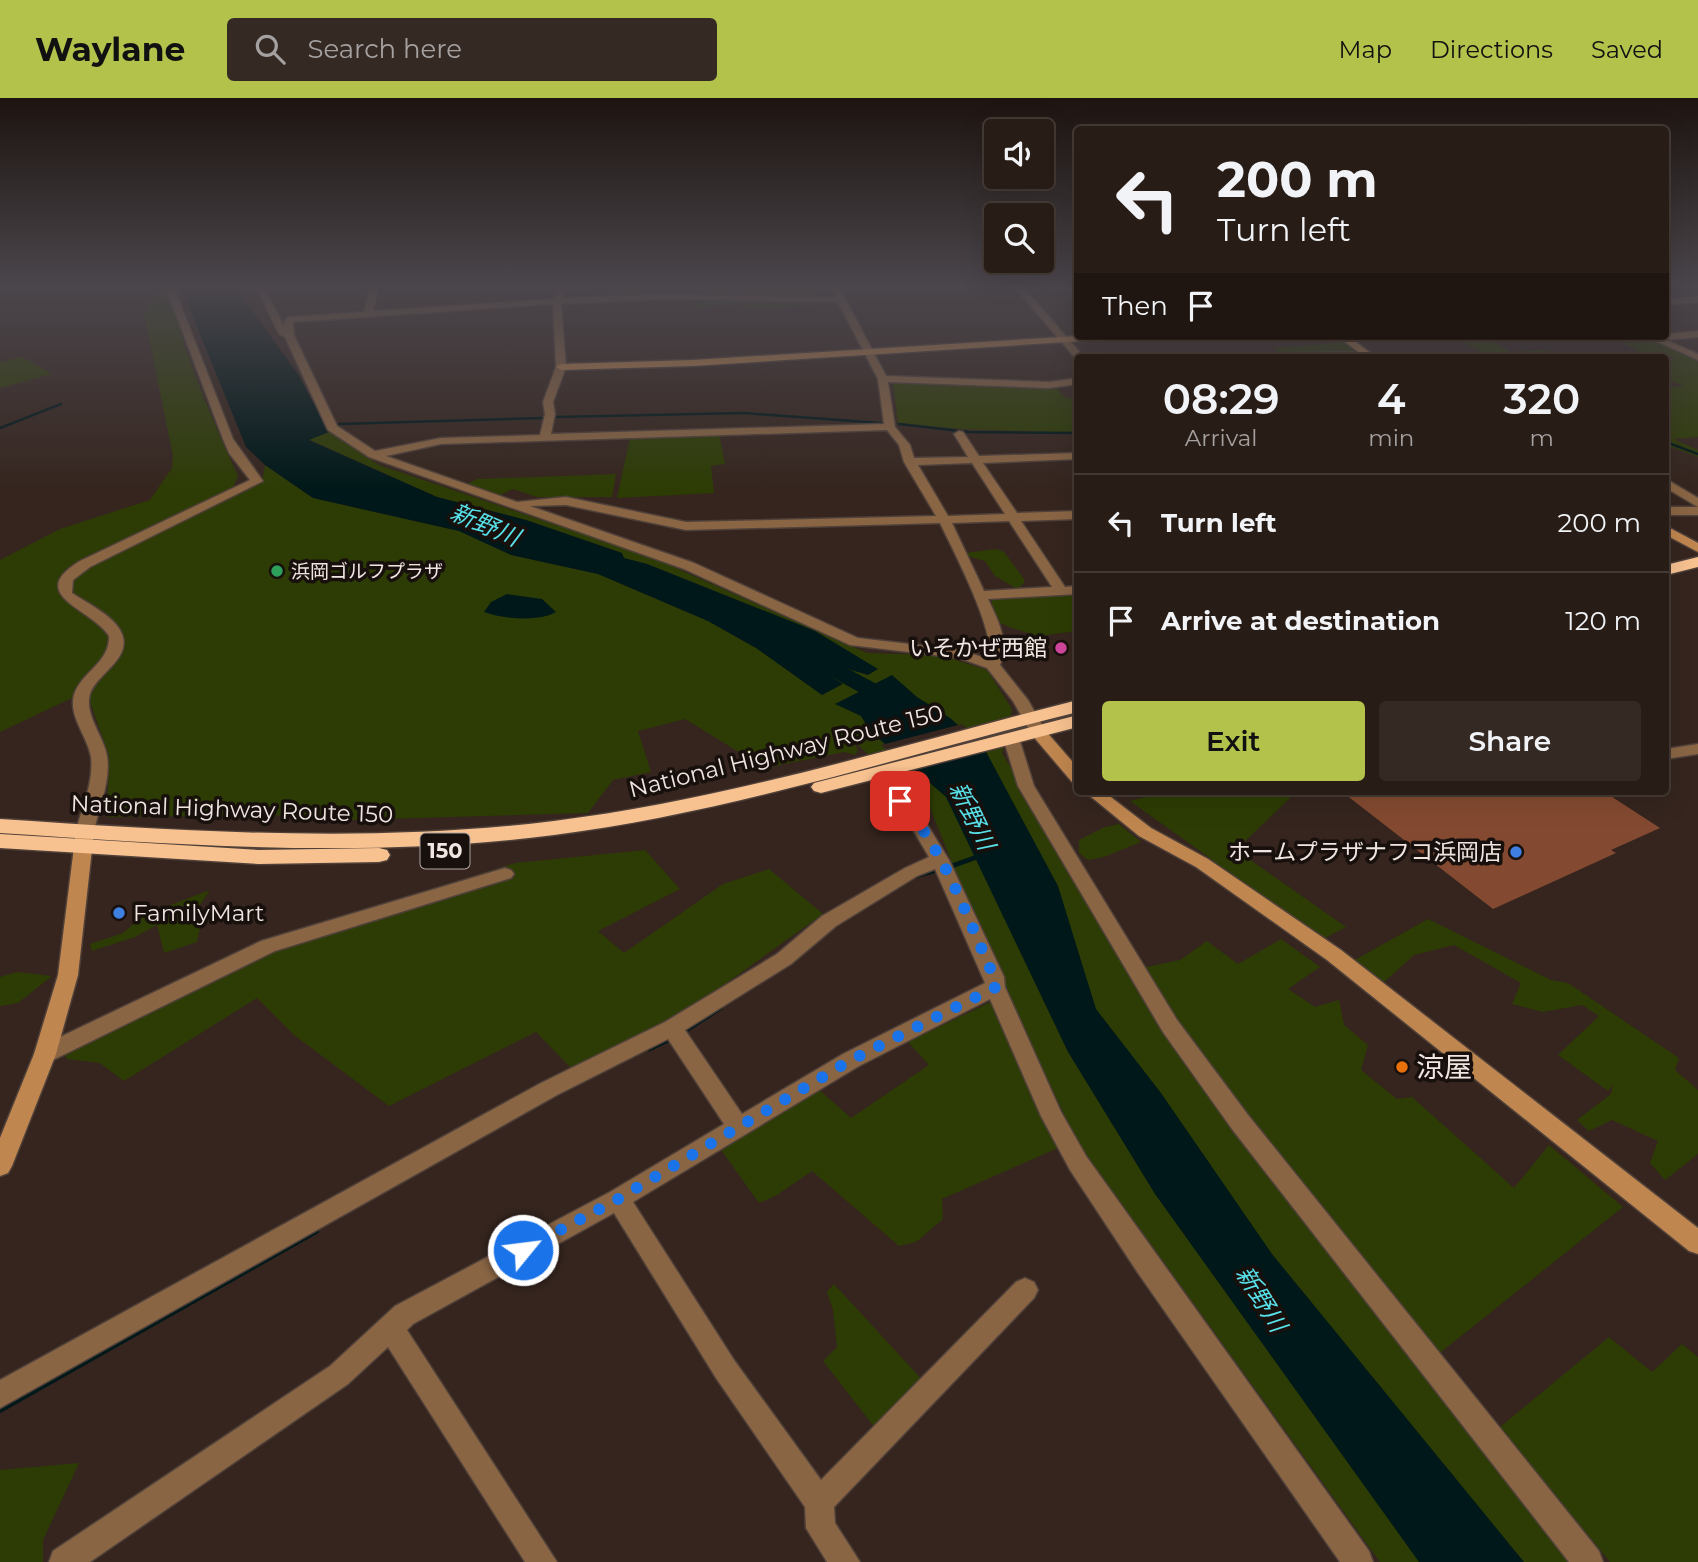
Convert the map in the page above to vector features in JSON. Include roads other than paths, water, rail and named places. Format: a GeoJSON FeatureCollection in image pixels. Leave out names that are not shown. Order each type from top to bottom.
{"type":"FeatureCollection","features":[{"type":"Feature","properties":{"kind":"highway"},"geometry":{"type":"LineString","coordinates":[[1669,557],[1698,549]]}},
{"type":"Feature","properties":{"kind":"highway"},"geometry":{"type":"LineString","coordinates":[[1669,569],[1698,562]]}},
{"type":"Feature","properties":{"kind":"highway","name":"National Highway Route 150"},"geometry":{"type":"LineString","coordinates":[[0,826],[259,857],[328,857],[491,848],[552,841],[691,818],[998,737],[1074,708]]}},
{"type":"Feature","properties":{"kind":"highway","name":"National Highway Route 150"},"geometry":{"type":"LineString","coordinates":[[1034,724],[1074,721]]}},
{"type":"Feature","properties":{"kind":"highway","name":"National Highway Route 150"},"geometry":{"type":"LineString","coordinates":[[0,841],[85,838]]}},
{"type":"Feature","properties":{"kind":"street"},"geometry":{"type":"LineString","coordinates":[[0,1166],[45,1054],[68,975],[85,838],[100,778],[99,757],[81,705],[83,693],[113,652],[117,640],[116,632],[66,595],[63,588],[66,580],[73,571],[85,564],[257,481],[235,453],[228,439],[195,353]]}},
{"type":"Feature","properties":{"kind":"street"},"geometry":{"type":"LineString","coordinates":[[297,353],[332,428],[373,455],[689,566],[855,642],[961,654],[992,665],[1003,675],[1034,724],[1074,773]]}},
{"type":"Feature","properties":{"kind":"street"},"geometry":{"type":"LineString","coordinates":[[545,437],[550,414],[548,402],[561,367],[560,353]]}},
{"type":"Feature","properties":{"kind":"street"},"geometry":{"type":"LineString","coordinates":[[561,367],[692,363],[848,353]]}},
{"type":"Feature","properties":{"kind":"street"},"geometry":{"type":"LineString","coordinates":[[870,353],[883,379],[890,427],[904,445],[910,462],[945,520],[993,624],[998,653],[992,665]]}},
{"type":"Feature","properties":{"kind":"street"},"geometry":{"type":"LineString","coordinates":[[883,379],[1049,385],[1074,382]]}},
{"type":"Feature","properties":{"kind":"street"},"geometry":{"type":"LineString","coordinates":[[373,455],[442,441],[890,427]]}},
{"type":"Feature","properties":{"kind":"street"},"geometry":{"type":"LineString","coordinates":[[959,434],[1060,591]]}},
{"type":"Feature","properties":{"kind":"street"},"geometry":{"type":"LineString","coordinates":[[910,462],[1074,456]]}},
{"type":"Feature","properties":{"kind":"street"},"geometry":{"type":"LineString","coordinates":[[1669,485],[1698,503]]}},
{"type":"Feature","properties":{"kind":"street"},"geometry":{"type":"LineString","coordinates":[[512,505],[566,501],[686,526],[709,527],[1074,515]]}},
{"type":"Feature","properties":{"kind":"street"},"geometry":{"type":"LineString","coordinates":[[1669,512],[1698,510]]}},
{"type":"Feature","properties":{"kind":"street"},"geometry":{"type":"LineString","coordinates":[[1669,532],[1698,549]]}},
{"type":"Feature","properties":{"kind":"street"},"geometry":{"type":"LineString","coordinates":[[980,595],[1074,590]]}},
{"type":"Feature","properties":{"kind":"street"},"geometry":{"type":"LineString","coordinates":[[998,737],[1170,1026],[1240,1122],[1588,1562]]}},
{"type":"Feature","properties":{"kind":"street"},"geometry":{"type":"LineString","coordinates":[[1669,754],[1698,749]]}},
{"type":"Feature","properties":{"kind":"street"},"geometry":{"type":"LineString","coordinates":[[877,768],[913,815],[940,860],[994,977],[1047,1104],[1078,1163],[1147,1265],[1358,1562]]}},
{"type":"Feature","properties":{"kind":"street"},"geometry":{"type":"LineString","coordinates":[[1097,795],[1145,832],[1202,863],[1334,955],[1698,1243]]}},
{"type":"Feature","properties":{"kind":"street"},"geometry":{"type":"LineString","coordinates":[[0,1395],[548,1089],[672,1028],[784,959],[829,921],[911,872],[940,860]]}},
{"type":"Feature","properties":{"kind":"street"},"geometry":{"type":"LineString","coordinates":[[45,1054],[268,946],[505,874]]}},
{"type":"Feature","properties":{"kind":"street"},"geometry":{"type":"LineString","coordinates":[[64,1562],[339,1375],[404,1315],[618,1199],[851,1060],[996,987]]}},
{"type":"Feature","properties":{"kind":"street"},"geometry":{"type":"LineString","coordinates":[[672,1028],[738,1127]]}},
{"type":"Feature","properties":{"kind":"street"},"geometry":{"type":"LineString","coordinates":[[618,1199],[725,1369],[819,1502],[821,1528],[845,1562]]}},
{"type":"Feature","properties":{"kind":"street"},"geometry":{"type":"LineString","coordinates":[[819,1502],[1025,1290]]}},
{"type":"Feature","properties":{"kind":"street"},"geometry":{"type":"LineString","coordinates":[[391,1329],[542,1562]]}},
{"type":"Feature","properties":{"kind":"water"},"geometry":{"type":"Polygon","coordinates":[[[208,353],[283,353],[298,374],[329,432],[309,440],[437,497],[526,520],[622,553],[624,558],[647,564],[815,631],[878,669],[868,675],[794,653],[843,684],[822,695],[756,648],[708,621],[598,574],[511,555],[459,531],[313,498],[265,465],[246,447],[208,353]]]}},
{"type":"Feature","properties":{"kind":"water"},"geometry":{"type":"Polygon","coordinates":[[[507,594],[542,599],[556,612],[540,617],[521,618],[484,612],[491,602],[507,594]]]}},
{"type":"Feature","properties":{"kind":"water"},"geometry":{"type":"Polygon","coordinates":[[[892,675],[917,697],[950,718],[984,748],[1058,886],[1096,1009],[1161,1093],[1272,1254],[1524,1562],[1419,1562],[1155,1194],[1068,1052],[946,797],[870,731],[861,716],[835,704],[892,675]]]}},
{"type":"Feature","properties":{"kind":"waterway"},"geometry":{"type":"LineString","coordinates":[[0,428],[61,404]]}},
{"type":"Feature","properties":{"kind":"waterway"},"geometry":{"type":"LineString","coordinates":[[555,417],[743,413],[881,423]]}},
{"type":"Feature","properties":{"kind":"waterway"},"geometry":{"type":"LineString","coordinates":[[339,424],[543,418]]}},
{"type":"Feature","properties":{"kind":"waterway"},"geometry":{"type":"LineString","coordinates":[[899,424],[969,432],[1074,433]]}},
{"type":"Feature","properties":{"kind":"waterway"},"geometry":{"type":"LineString","coordinates":[[1669,443],[1698,454]]}},
{"type":"Feature","properties":{"kind":"waterway","name":"新野川"},"geometry":{"type":"LineString","coordinates":[[790,644],[897,704]]}},
{"type":"Feature","properties":{"kind":"waterway"},"geometry":{"type":"LineString","coordinates":[[949,867],[977,857]]}},
{"type":"Feature","properties":{"kind":"waterway"},"geometry":{"type":"LineString","coordinates":[[915,876],[940,869]]}},
{"type":"Feature","properties":{"kind":"waterway"},"geometry":{"type":"LineString","coordinates":[[680,1034],[720,1008]]}},
{"type":"Feature","properties":{"kind":"waterway"},"geometry":{"type":"LineString","coordinates":[[649,1049],[672,1038]]}},
{"type":"Feature","properties":{"kind":"waterway"},"geometry":{"type":"LineString","coordinates":[[0,1410],[316,1231]]}},
{"type":"Feature","properties":{"kind":"place","name":"浜岡ゴルフプラザ"},"geometry":{"type":"Point","coordinates":[277,571]}},
{"type":"Feature","properties":{"kind":"place","name":"いそかぜ西館"},"geometry":{"type":"Point","coordinates":[1061,648]}},
{"type":"Feature","properties":{"kind":"place","name":"ホームプラザナフコ浜岡店"},"geometry":{"type":"Point","coordinates":[1516,852]}},
{"type":"Feature","properties":{"kind":"place","name":"FamilyMart"},"geometry":{"type":"Point","coordinates":[119,913]}},
{"type":"Feature","properties":{"kind":"place","name":"涼屋"},"geometry":{"type":"Point","coordinates":[1402,1067]}}]}
